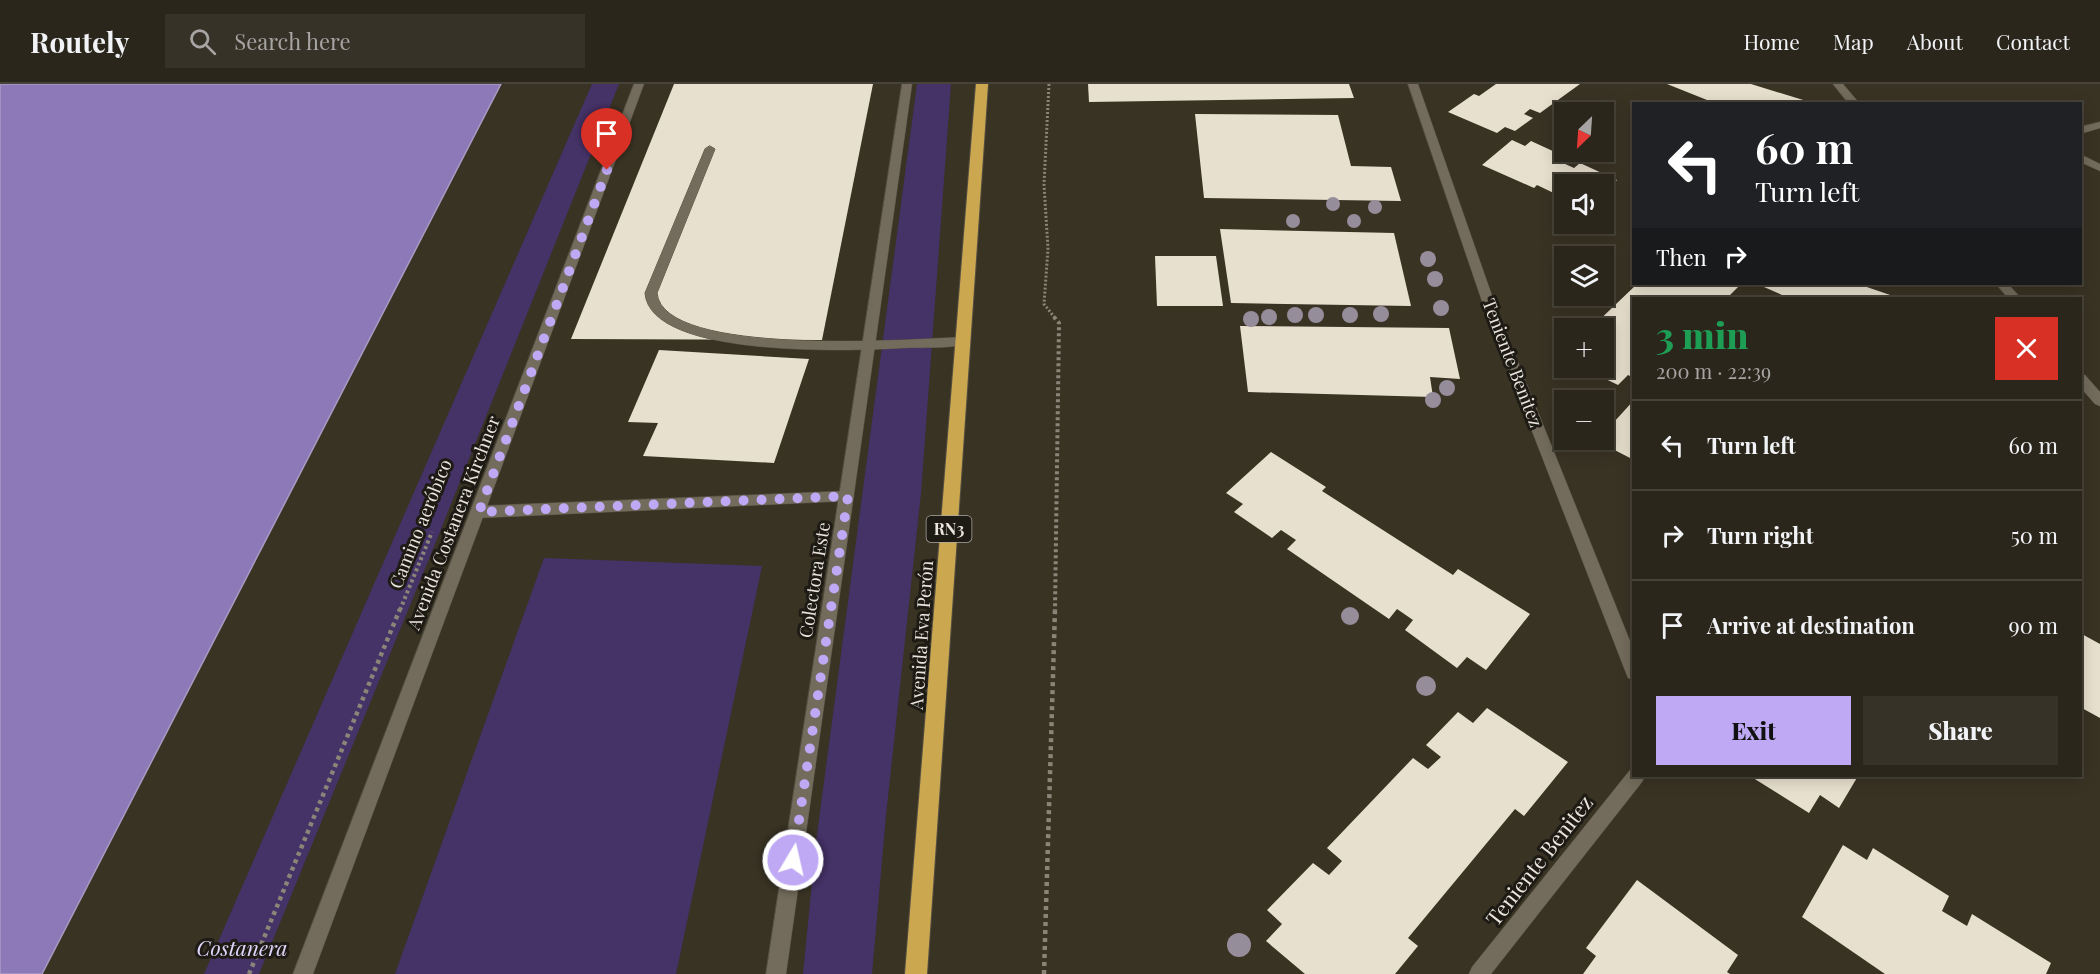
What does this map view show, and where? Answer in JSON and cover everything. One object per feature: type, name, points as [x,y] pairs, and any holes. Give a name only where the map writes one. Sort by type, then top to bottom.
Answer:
[{"type":"highway","name":"Avenida Eva Perón","points":[[916,974],[982,84]]},
{"type":"street","name":"Avenida Costanera Kirchner","points":[[303,974],[639,84]]},
{"type":"street","name":"Colectora Este","points":[[776,974],[907,84]]},
{"type":"street","name":"Teniente Benitez","points":[[1413,84],[1491,310],[1632,668]]},
{"type":"street","points":[[1838,84],[1853,102]]},
{"type":"street","points":[[2082,130],[2100,125]]},
{"type":"street","points":[[710,149],[651,292],[653,306],[683,327],[720,336],[782,345],[869,346],[963,341]]},
{"type":"street","points":[[2082,158],[2100,168]]},
{"type":"street","points":[[2003,285],[2013,297]]},
{"type":"street","points":[[2082,380],[2100,401]]},
{"type":"street","points":[[479,512],[848,496]]},
{"type":"street","name":"Teniente Benitez","points":[[1479,974],[1634,777]]},
{"type":"path","points":[[1044,974],[1055,632],[1059,323],[1044,304],[1048,249],[1044,184],[1049,84]]},
{"type":"path","name":"Camino aeróbico","points":[[249,974],[435,526]]},
{"type":"green space","name":"Costanera","points":[[592,84],[619,84],[431,554],[259,974],[204,974]]},
{"type":"green space","points":[[917,84],[951,84],[921,493],[886,815],[872,974],[803,974],[816,842]]},
{"type":"green space","points":[[544,558],[762,566],[676,974],[395,974]]},
{"type":"shaded area","points":[[0,84],[501,84],[42,974],[0,974]]},
{"type":"building","points":[[674,84],[873,84],[822,340],[571,339]]},
{"type":"building","points":[[1088,84],[1349,84],[1354,98],[1089,102]]},
{"type":"building","points":[[1496,84],[1580,84],[1540,113],[1530,109],[1524,114],[1533,118],[1515,131],[1505,127],[1497,133],[1448,112],[1474,94],[1479,96]]},
{"type":"building","points":[[1667,84],[1751,84],[1810,102],[1712,102]]},
{"type":"building","points":[[1195,114],[1338,115],[1351,166],[1391,167],[1401,201],[1204,198]]},
{"type":"building","points":[[1512,140],[1525,146],[1531,141],[1554,152],[1554,162],[1564,162],[1574,168],[1580,163],[1604,174],[1554,174],[1554,193],[1537,185],[1534,188],[1482,165]]},
{"type":"building","points":[[1220,229],[1394,233],[1411,306],[1231,303]]},
{"type":"building","points":[[1155,256],[1216,256],[1223,306],[1157,306]]},
{"type":"building","points":[[1636,285],[1740,285],[1728,297],[1710,295],[1708,297],[1632,297],[1632,377],[1628,375],[1618,385],[1604,378],[1614,378],[1614,318],[1601,318]]},
{"type":"building","points":[[1765,285],[1861,285],[1896,297],[1787,297],[1764,287]]},
{"type":"building","points":[[1240,326],[1449,328],[1460,379],[1430,377],[1433,397],[1248,392]]},
{"type":"building","points":[[659,350],[809,359],[774,463],[643,456],[658,423],[628,422]]},
{"type":"building","points":[[1632,402],[1632,459],[1614,450],[1614,422]]},
{"type":"building","points":[[1271,452],[1326,487],[1322,491],[1453,575],[1458,569],[1530,614],[1486,670],[1467,657],[1457,668],[1405,630],[1413,620],[1397,609],[1389,619],[1287,549],[1296,540],[1281,530],[1272,538],[1234,512],[1243,504],[1226,493]]},
{"type":"building","points":[[2082,634],[2100,644],[2100,718],[2082,708]]},
{"type":"building","points":[[1487,708],[1568,762],[1524,816],[1515,809],[1408,938],[1418,946],[1395,974],[1305,974],[1266,941],[1282,924],[1267,910],[1313,863],[1329,875],[1342,861],[1327,848],[1413,758],[1428,769],[1441,757],[1426,745],[1458,712],[1473,723]]},
{"type":"building","points":[[1752,777],[1857,777],[1839,808],[1820,795],[1809,813]]},
{"type":"building","points":[[1843,845],[1867,860],[1873,848],[1949,896],[1942,911],[1967,926],[1972,914],[2051,963],[2046,974],[1885,974],[1802,917]]},
{"type":"building","points":[[1637,880],[1738,955],[1727,972],[1730,974],[1583,974],[1596,956],[1586,948]]},
{"type":"route","points":[[607,170],[479,512],[848,496],[793,860]]}]
